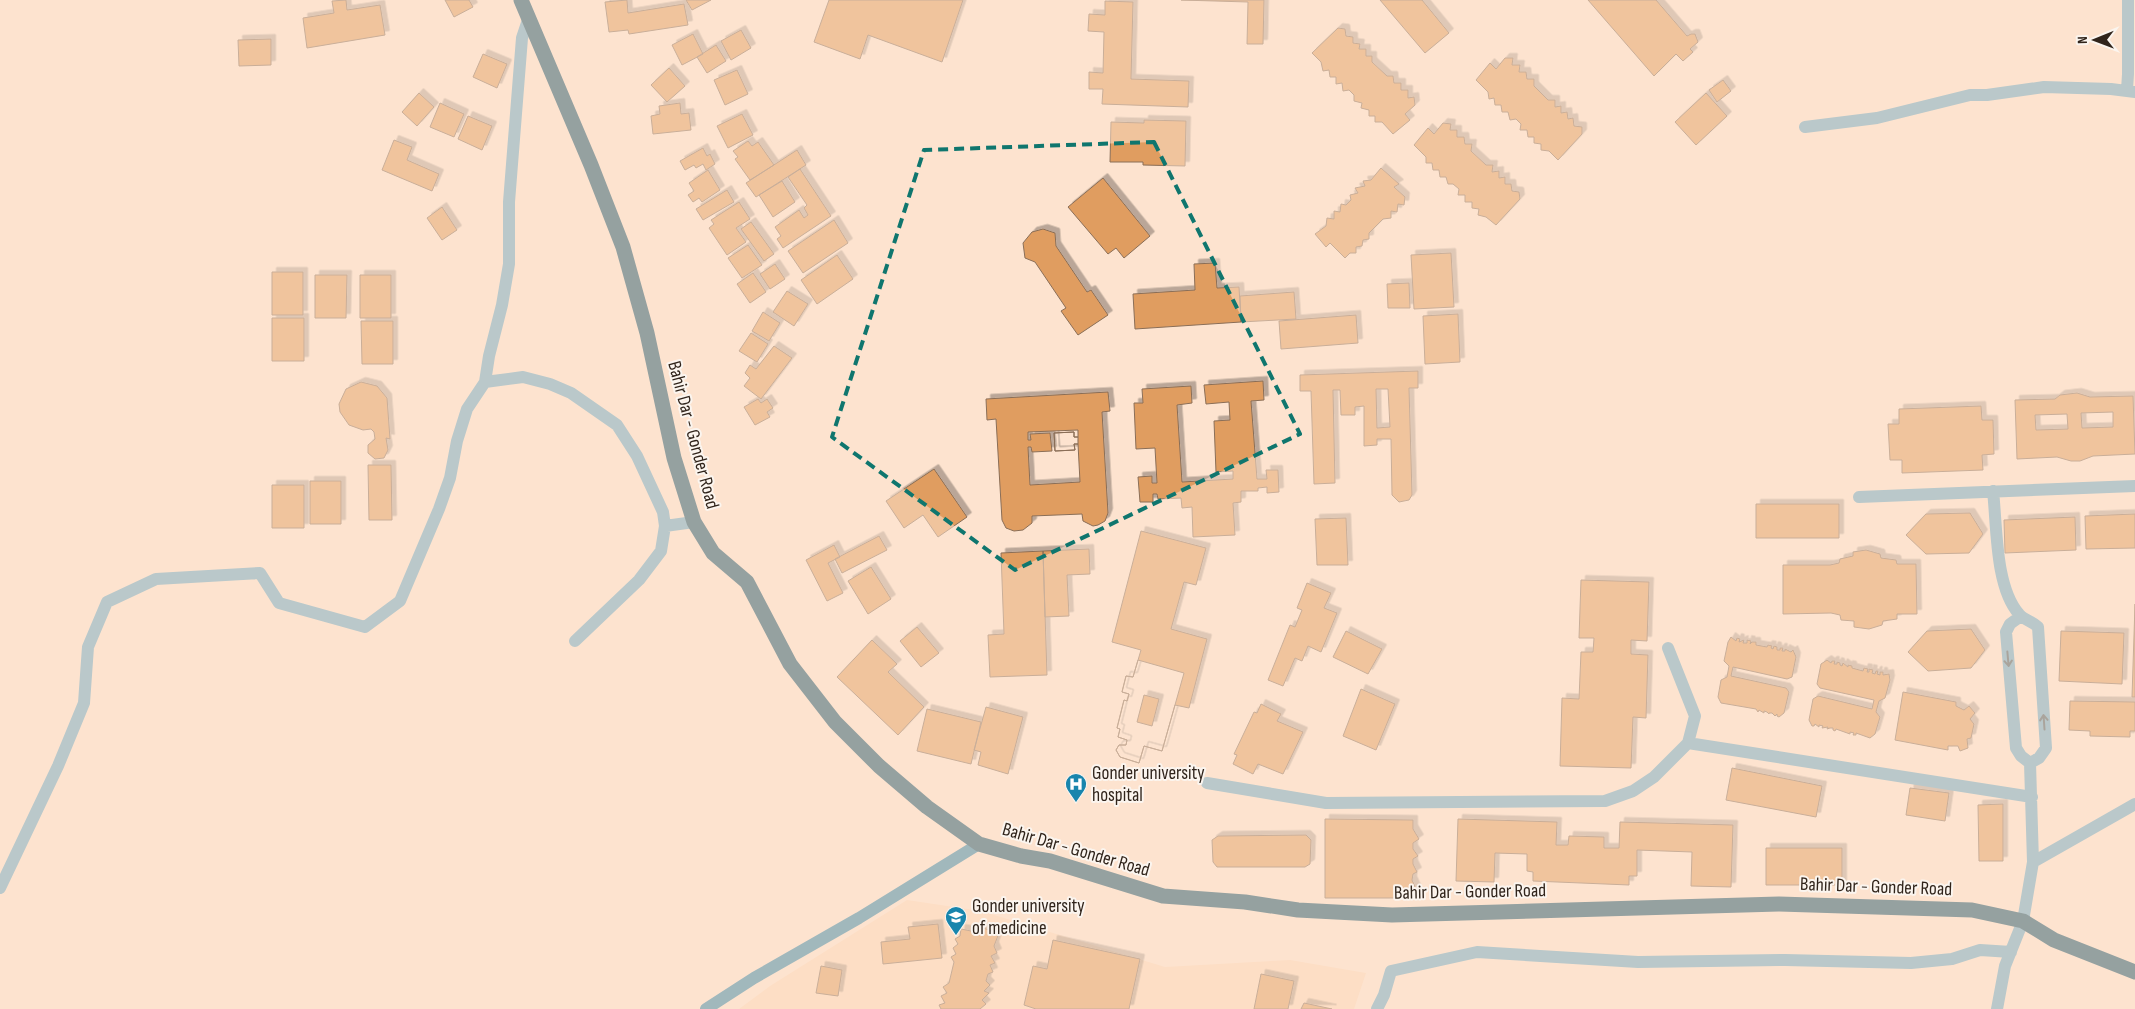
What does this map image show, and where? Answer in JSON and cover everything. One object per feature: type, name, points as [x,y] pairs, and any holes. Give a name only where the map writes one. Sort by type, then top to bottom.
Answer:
[{"type":"highway","name":"Bahir Dar - Gonder Road","points":[[521,0],[624,246],[647,333],[674,458],[694,522],[713,553],[747,582],[790,664],[835,722],[879,766],[927,807],[980,844],[1021,856],[1050,861],[1163,896],[1245,902],[1298,910],[1392,915],[1779,904],[1972,910],[2023,921],[2054,940],[2135,972]]},
{"type":"street","points":[[1805,127],[1877,118],[1970,95],[1987,95],[2044,87],[2131,91],[2128,74],[2128,0]]},
{"type":"street","points":[[0,888],[58,766],[84,703],[88,646],[106,602],[156,579],[260,573],[279,603],[365,626],[400,602],[450,478],[457,441],[467,409],[485,382],[489,356],[502,305],[509,264],[509,202],[516,102],[522,38],[528,20]]},
{"type":"street","points":[[485,382],[523,377],[550,384],[571,394],[617,424],[637,456],[663,512],[665,526],[661,551],[639,580],[575,641]]},
{"type":"street","points":[[1859,497],[2135,486]]},
{"type":"street","points":[[1993,491],[2004,584],[2010,600],[2020,616],[2032,620],[2038,627],[2046,748],[2039,758],[2030,763]]},
{"type":"street","points":[[665,526],[694,522]]},
{"type":"street","points":[[1997,1009],[2005,966],[2023,921],[2033,862],[2030,763],[2021,756],[2016,748],[2006,632],[2010,624],[2020,616]]},
{"type":"street","points":[[1207,783],[1326,803],[1605,801],[1633,791],[1654,777],[1688,743],[1694,716],[1668,648]]},
{"type":"street","points":[[1688,743],[2032,797]]},
{"type":"street","points":[[2033,862],[2135,804]]},
{"type":"street","points":[[706,1009],[754,978],[859,918],[980,844]]},
{"type":"street","points":[[1377,1009],[1384,995],[1391,971],[1478,952],[1638,962],[1785,960],[1911,963],[1952,959],[1980,950],[2011,952]]},
{"type":"highlighted area","points":[[1154,142],[1300,434],[1015,570],[832,437],[924,150]]},
{"type":"shaded area","name":"Gonder university of medicine","points":[[907,900],[981,911],[1165,967],[1290,960],[1366,973],[1354,1009],[739,1009],[770,986]]},
{"type":"building","points":[[346,0],[347,10],[380,5],[385,35],[307,48],[303,18],[334,13],[332,1]]},
{"type":"building","points":[[445,0],[469,0],[473,7],[454,17]]},
{"type":"building","points":[[627,0],[628,13],[684,4],[688,25],[629,34],[628,30],[609,32],[605,2]]},
{"type":"building","points":[[686,0],[711,0],[692,10]]},
{"type":"building","points":[[829,0],[963,0],[942,62],[868,35],[860,59],[814,42]]},
{"type":"building","points":[[1181,0],[1264,0],[1263,44],[1247,44],[1248,2]]},
{"type":"building","points":[[1380,0],[1422,0],[1449,33],[1425,53]]},
{"type":"building","points":[[1588,0],[1656,0],[1687,36],[1695,34],[1698,42],[1690,49],[1693,52],[1683,61],[1676,54],[1654,76]]},
{"type":"building","points":[[1105,1],[1133,2],[1131,79],[1189,81],[1188,107],[1102,104],[1103,89],[1089,89],[1089,72],[1103,73],[1104,32],[1088,31],[1089,14],[1105,15]]},
{"type":"building","points":[[1338,28],[1345,29],[1346,36],[1353,37],[1353,43],[1360,44],[1359,49],[1366,49],[1366,56],[1372,56],[1372,62],[1387,76],[1393,76],[1394,83],[1401,83],[1401,90],[1408,90],[1408,98],[1414,97],[1415,105],[1405,114],[1410,120],[1393,134],[1382,122],[1375,122],[1375,116],[1369,116],[1369,110],[1361,108],[1362,103],[1354,101],[1354,95],[1349,90],[1343,91],[1342,83],[1336,84],[1336,77],[1330,77],[1329,70],[1323,71],[1321,62],[1312,53]]},
{"type":"building","points":[[741,30],[751,48],[731,60],[721,41]]},
{"type":"building","points":[[693,34],[703,54],[682,65],[672,45]]},
{"type":"building","points":[[271,39],[271,65],[239,66],[238,40]]},
{"type":"building","points":[[716,45],[726,61],[707,73],[697,57]]},
{"type":"building","points":[[483,54],[507,64],[497,88],[473,77]]},
{"type":"building","points":[[1505,58],[1513,58],[1512,65],[1520,65],[1519,72],[1526,72],[1527,79],[1534,79],[1534,86],[1548,100],[1555,100],[1555,107],[1561,106],[1561,113],[1567,112],[1568,119],[1573,118],[1574,126],[1582,127],[1582,134],[1558,160],[1549,151],[1541,150],[1541,144],[1534,143],[1534,137],[1528,137],[1527,130],[1520,130],[1521,124],[1516,119],[1510,120],[1508,112],[1502,112],[1501,105],[1495,105],[1494,98],[1489,99],[1488,92],[1476,80],[1490,63],[1496,69]]},
{"type":"building","points":[[669,68],[685,86],[667,102],[651,85]]},
{"type":"building","points":[[737,70],[748,94],[725,105],[714,80]]},
{"type":"building","points":[[1723,80],[1731,91],[1717,102],[1709,90]]},
{"type":"building","points":[[419,93],[434,107],[417,126],[402,112]]},
{"type":"building","points":[[1706,93],[1727,116],[1696,145],[1675,122]]},
{"type":"building","points":[[440,103],[464,114],[454,137],[430,127]]},
{"type":"building","points":[[680,103],[681,114],[689,113],[691,130],[653,134],[651,116],[660,114],[659,106]]},
{"type":"building","points":[[742,114],[753,135],[728,148],[717,126]]},
{"type":"building","points":[[468,116],[492,126],[482,150],[458,139]]},
{"type":"building","points":[[1144,120],[1186,121],[1185,166],[1143,165],[1143,162],[1110,162],[1111,122],[1144,123]]},
{"type":"building","points":[[1443,123],[1451,124],[1450,130],[1457,130],[1457,137],[1464,137],[1465,144],[1472,144],[1471,151],[1486,165],[1493,165],[1492,172],[1499,171],[1499,178],[1505,177],[1505,184],[1511,184],[1512,191],[1519,192],[1520,199],[1496,225],[1486,217],[1478,215],[1479,209],[1472,208],[1472,202],[1465,202],[1465,195],[1458,195],[1459,189],[1453,184],[1448,184],[1446,177],[1440,177],[1439,170],[1433,170],[1432,163],[1426,163],[1426,157],[1414,145],[1428,128],[1434,134]]},
{"type":"building","points":[[394,140],[412,147],[407,160],[439,174],[432,191],[382,170]]},
{"type":"building","points":[[748,141],[752,146],[758,142],[774,165],[750,180],[735,159],[738,157],[733,151]]},
{"type":"building","points":[[703,148],[707,156],[710,154],[715,164],[706,170],[703,164],[696,168],[694,165],[685,170],[680,161]]},
{"type":"building","points":[[797,150],[806,165],[756,197],[746,183]]},
{"type":"building","points":[[1381,168],[1399,184],[1394,187],[1405,197],[1404,205],[1398,204],[1397,212],[1391,211],[1391,218],[1383,219],[1369,233],[1369,239],[1363,240],[1362,246],[1356,247],[1356,253],[1350,253],[1345,258],[1330,243],[1326,247],[1315,234],[1326,226],[1327,218],[1334,219],[1334,211],[1340,212],[1341,204],[1346,205],[1351,200],[1350,195],[1358,193],[1355,188],[1365,186],[1363,181],[1371,180]]},
{"type":"building","points":[[800,169],[831,216],[783,248],[777,239],[781,236],[775,227],[799,210],[804,218],[808,215],[804,208],[807,205],[788,177]]},
{"type":"building","points":[[708,170],[720,190],[702,202],[699,198],[693,202],[688,195],[694,191],[689,183]]},
{"type":"building","points":[[1103,178],[1150,236],[1124,258],[1116,248],[1108,254],[1068,207]]},
{"type":"building","points":[[782,181],[795,202],[773,217],[759,195]]},
{"type":"building","points":[[727,190],[734,202],[703,220],[696,209]]},
{"type":"building","points":[[739,202],[750,219],[736,228],[746,242],[727,255],[709,228],[714,224],[711,220]]},
{"type":"building","points":[[442,207],[457,230],[442,240],[427,218]]},
{"type":"building","points":[[834,220],[848,243],[803,273],[788,251]]},
{"type":"building","points":[[751,222],[774,254],[764,261],[741,229]]},
{"type":"building","points":[[1043,229],[1055,233],[1056,246],[1087,292],[1091,290],[1108,315],[1078,335],[1061,311],[1066,308],[1035,262],[1025,258],[1023,243],[1032,232]]},
{"type":"building","points":[[748,245],[762,265],[742,278],[728,258]]},
{"type":"building","points":[[1451,253],[1454,307],[1414,309],[1411,255]]},
{"type":"building","points":[[837,255],[853,279],[817,304],[801,280]]},
{"type":"building","points":[[1215,263],[1217,288],[1239,287],[1241,322],[1135,329],[1133,294],[1195,290],[1194,264]]},
{"type":"building","points":[[775,264],[785,279],[770,289],[760,274]]},
{"type":"building","points":[[272,272],[303,272],[303,315],[272,315]]},
{"type":"building","points":[[753,273],[766,292],[750,303],[737,284]]},
{"type":"building","points":[[315,275],[347,275],[346,318],[315,318]]},
{"type":"building","points":[[360,275],[391,275],[391,318],[360,318]]},
{"type":"building","points":[[1409,283],[1410,308],[1388,308],[1387,284]]},
{"type":"building","points":[[787,291],[808,304],[794,326],[773,312]]},
{"type":"building","points":[[1294,292],[1296,319],[1241,322],[1240,296]]},
{"type":"building","points":[[763,312],[780,323],[769,341],[752,331]]},
{"type":"building","points":[[1458,314],[1460,362],[1425,364],[1423,316]]},
{"type":"building","points":[[1356,315],[1358,343],[1281,349],[1279,321]]},
{"type":"building","points":[[272,318],[304,318],[304,361],[272,361]]},
{"type":"building","points":[[361,321],[393,321],[393,364],[362,364]]},
{"type":"building","points":[[751,333],[768,344],[757,362],[739,351]]},
{"type":"building","points":[[774,346],[792,358],[761,399],[744,386],[750,378],[745,373],[750,365],[756,369]]},
{"type":"building","points":[[1418,371],[1418,388],[1409,388],[1412,495],[1409,500],[1399,502],[1392,495],[1391,439],[1377,439],[1377,445],[1364,446],[1364,406],[1355,407],[1355,415],[1341,415],[1340,390],[1333,390],[1335,483],[1314,484],[1311,391],[1300,391],[1300,375]],"holes":[[[1376,389],[1388,389],[1390,427],[1377,428]]]},
{"type":"building","points":[[1263,381],[1264,400],[1251,401],[1257,479],[1267,479],[1266,470],[1278,470],[1279,492],[1267,493],[1267,487],[1258,488],[1258,491],[1241,491],[1241,502],[1233,503],[1235,535],[1193,537],[1192,507],[1182,508],[1181,498],[1158,499],[1157,494],[1153,494],[1153,502],[1140,502],[1138,477],[1152,476],[1152,483],[1157,483],[1155,448],[1136,449],[1134,403],[1143,403],[1142,389],[1191,386],[1192,403],[1177,405],[1182,482],[1233,479],[1233,471],[1216,472],[1214,421],[1230,420],[1229,402],[1206,404],[1204,385]]},
{"type":"building","points":[[361,382],[377,386],[387,398],[390,439],[386,438],[388,450],[384,458],[375,459],[368,453],[368,445],[375,439],[374,432],[371,429],[363,430],[349,425],[340,412],[339,404],[346,389]]},
{"type":"building","points":[[1108,392],[1110,411],[1102,412],[1108,513],[1105,521],[1093,526],[1083,521],[1082,514],[1032,516],[1032,523],[1023,530],[1014,531],[1006,528],[1002,520],[996,419],[987,420],[986,399]],"holes":[[[1078,430],[1078,437],[1074,437],[1074,432],[1054,433],[1055,451],[1075,450],[1074,444],[1078,444],[1080,482],[1030,485],[1028,447],[1031,447],[1032,452],[1052,451],[1050,433],[1030,434],[1031,440],[1028,440],[1028,432]]]},
{"type":"building","points":[[2077,393],[2090,397],[2133,396],[2135,454],[2093,456],[2080,461],[2071,461],[2057,457],[2017,459],[2015,400],[2055,399],[2060,395]],"holes":[[[2113,412],[2113,427],[2082,428],[2081,413]],[[2067,414],[2068,429],[2036,430],[2035,415]]]},
{"type":"building","points":[[758,399],[761,403],[767,399],[773,408],[767,412],[770,417],[755,425],[744,407]]},
{"type":"building","points":[[1981,406],[1982,420],[1993,420],[1994,454],[1982,455],[1983,470],[1902,473],[1902,460],[1890,460],[1888,424],[1899,424],[1899,409]]},
{"type":"building","points":[[1074,432],[1074,437],[1078,437],[1078,444],[1074,444],[1075,450],[1055,451],[1054,433]]},
{"type":"building","points":[[368,465],[391,465],[392,520],[369,520]]},
{"type":"building","points":[[934,469],[967,517],[938,537],[923,515],[904,528],[886,501]]},
{"type":"building","points":[[310,481],[341,481],[341,524],[310,524]]},
{"type":"building","points":[[272,485],[304,485],[304,528],[272,528]]},
{"type":"building","points":[[1756,504],[1839,504],[1839,538],[1756,538]]},
{"type":"building","points":[[1970,513],[1983,534],[1969,553],[1926,554],[1906,535],[1926,514]]},
{"type":"building","points":[[2135,514],[2135,548],[2086,549],[2085,516]]},
{"type":"building","points":[[2075,517],[2076,550],[2005,553],[2004,520]]},
{"type":"building","points":[[1346,518],[1348,565],[1317,565],[1315,519]]},
{"type":"building","points":[[1141,531],[1206,548],[1196,585],[1184,582],[1171,629],[1207,639],[1189,708],[1175,705],[1162,751],[1144,746],[1139,763],[1120,757],[1116,750],[1119,745],[1126,745],[1127,740],[1118,737],[1120,729],[1117,728],[1124,700],[1127,701],[1129,694],[1122,692],[1126,676],[1133,677],[1141,650],[1112,642]]},
{"type":"building","points":[[879,536],[887,550],[842,573],[835,559]]},
{"type":"building","points":[[834,545],[840,557],[828,563],[843,593],[827,601],[806,560]]},
{"type":"building","points":[[1089,549],[1090,574],[1067,575],[1069,616],[1045,617],[1043,551]]},
{"type":"building","points":[[1866,550],[1880,554],[1881,558],[1896,560],[1897,564],[1916,564],[1917,614],[1897,614],[1897,619],[1883,621],[1882,625],[1869,629],[1854,627],[1854,621],[1841,620],[1840,615],[1831,613],[1783,614],[1783,565],[1830,565],[1839,563],[1840,559],[1853,556],[1853,552]]},
{"type":"building","points":[[1043,551],[1047,675],[990,677],[988,635],[1004,634],[1001,553]]},
{"type":"building","points":[[871,567],[891,599],[868,614],[848,581]]},
{"type":"building","points":[[1581,580],[1649,582],[1647,641],[1631,640],[1631,654],[1648,655],[1646,718],[1633,717],[1631,768],[1560,766],[1562,698],[1579,699],[1581,652],[1593,652],[1594,638],[1579,638]]},
{"type":"building","points":[[1307,583],[1331,593],[1324,608],[1337,613],[1321,652],[1308,646],[1302,661],[1295,658],[1283,686],[1268,680],[1290,625],[1295,627],[1302,610],[1297,608]]},
{"type":"building","points":[[2135,604],[2135,697],[2132,697]]},
{"type":"building","points":[[917,627],[939,653],[921,667],[900,641]]},
{"type":"building","points":[[1971,629],[1985,650],[1971,668],[1928,671],[1908,652],[1927,631]]},
{"type":"building","points":[[1346,631],[1382,649],[1368,674],[1333,657]]},
{"type":"building","points":[[2061,631],[2124,633],[2122,684],[2059,681]]},
{"type":"building","points":[[1731,637],[1736,641],[1737,638],[1740,639],[1739,642],[1744,640],[1743,643],[1747,643],[1747,640],[1751,641],[1750,644],[1756,642],[1756,645],[1767,647],[1768,645],[1772,646],[1771,648],[1773,649],[1774,646],[1777,647],[1777,650],[1783,648],[1782,651],[1785,651],[1785,649],[1791,652],[1793,650],[1796,657],[1792,677],[1787,679],[1733,667],[1731,676],[1786,688],[1789,692],[1784,713],[1779,717],[1777,714],[1775,716],[1764,711],[1764,713],[1759,710],[1758,712],[1756,709],[1721,703],[1718,697],[1721,680],[1727,677],[1729,666],[1724,661]]},
{"type":"building","points":[[872,640],[897,664],[888,672],[924,707],[898,735],[837,677]]},
{"type":"building","points":[[1138,660],[1184,673],[1162,751],[1144,746],[1139,763],[1120,757],[1116,750],[1119,745],[1126,745],[1127,740],[1118,737],[1120,729],[1117,728],[1124,700],[1127,701],[1129,694],[1122,692],[1126,676],[1133,677]],"holes":[[[1144,695],[1159,699],[1152,726],[1137,722]]]},
{"type":"building","points":[[1827,660],[1831,663],[1835,661],[1834,664],[1840,663],[1842,666],[1843,663],[1848,667],[1848,665],[1863,671],[1864,668],[1868,669],[1867,672],[1869,672],[1869,669],[1873,670],[1872,673],[1875,674],[1878,671],[1877,674],[1880,675],[1880,672],[1883,672],[1883,675],[1889,674],[1890,680],[1885,698],[1879,701],[1876,712],[1880,717],[1875,734],[1870,738],[1836,729],[1835,731],[1833,728],[1822,728],[1823,726],[1819,725],[1819,727],[1815,724],[1812,726],[1809,720],[1813,699],[1818,696],[1872,709],[1874,700],[1820,688],[1817,684],[1821,664]]},
{"type":"building","points":[[1361,689],[1395,704],[1376,750],[1343,736]]},
{"type":"building","points":[[1903,692],[1956,702],[1956,706],[1964,710],[1969,706],[1975,713],[1970,719],[1974,724],[1971,738],[1967,739],[1968,748],[1960,751],[1958,746],[1948,746],[1948,750],[1895,740]]},
{"type":"building","points":[[2070,701],[2135,702],[2135,731],[2130,731],[2130,737],[2090,736],[2090,731],[2069,730]]},
{"type":"building","points":[[1261,704],[1281,714],[1277,721],[1303,732],[1283,774],[1258,764],[1253,774],[1233,764],[1237,755],[1234,754],[1254,712],[1257,713]]},
{"type":"building","points":[[986,707],[1023,717],[1008,774],[978,765],[981,752],[974,750]]},
{"type":"building","points":[[927,709],[981,722],[971,764],[917,751]]},
{"type":"building","points":[[1732,768],[1822,786],[1816,817],[1726,800]]},
{"type":"building","points":[[1910,788],[1949,793],[1945,821],[1906,815]]},
{"type":"building","points":[[2003,804],[2003,861],[1979,861],[1978,805]]},
{"type":"building","points":[[1325,819],[1413,820],[1413,829],[1419,839],[1413,843],[1413,849],[1418,856],[1413,859],[1417,872],[1413,874],[1412,880],[1416,889],[1412,891],[1413,898],[1325,898]]},
{"type":"building","points":[[1458,819],[1557,822],[1556,845],[1568,845],[1569,836],[1604,837],[1604,848],[1619,848],[1620,822],[1733,825],[1731,887],[1691,886],[1692,852],[1637,850],[1637,876],[1629,876],[1629,885],[1533,881],[1533,872],[1527,871],[1527,854],[1495,853],[1494,882],[1456,881]]},
{"type":"building","points":[[1306,835],[1311,840],[1310,864],[1305,867],[1217,867],[1213,862],[1212,840],[1218,836]]},
{"type":"building","points":[[1766,848],[1842,848],[1842,885],[1766,885]]},
{"type":"building","points":[[938,924],[942,958],[883,964],[881,942],[910,939],[908,927]]},
{"type":"building","points":[[983,928],[999,933],[994,946],[997,953],[991,956],[995,963],[990,965],[993,972],[988,974],[986,981],[990,985],[984,991],[989,993],[982,1000],[986,1004],[980,1009],[941,1009],[939,1005],[945,1003],[941,996],[947,993],[943,987],[949,983],[954,962],[951,957],[956,954],[953,948],[958,944],[955,939],[960,936],[961,929],[981,933]]},
{"type":"building","points":[[1053,940],[1140,959],[1129,1009],[1036,1009],[1024,1005],[1033,966],[1047,969]]},
{"type":"building","points":[[821,966],[842,970],[838,996],[816,993]]},
{"type":"building","points":[[1261,974],[1294,981],[1288,1009],[1254,1009]]},
{"type":"building","points":[[1304,1003],[1332,1009],[1301,1009]]},
{"type":"place","name":"Gonder university hospital","points":[[1076,803]]},
{"type":"place","name":"Gonder university of medicine","points":[[956,936]]}]
